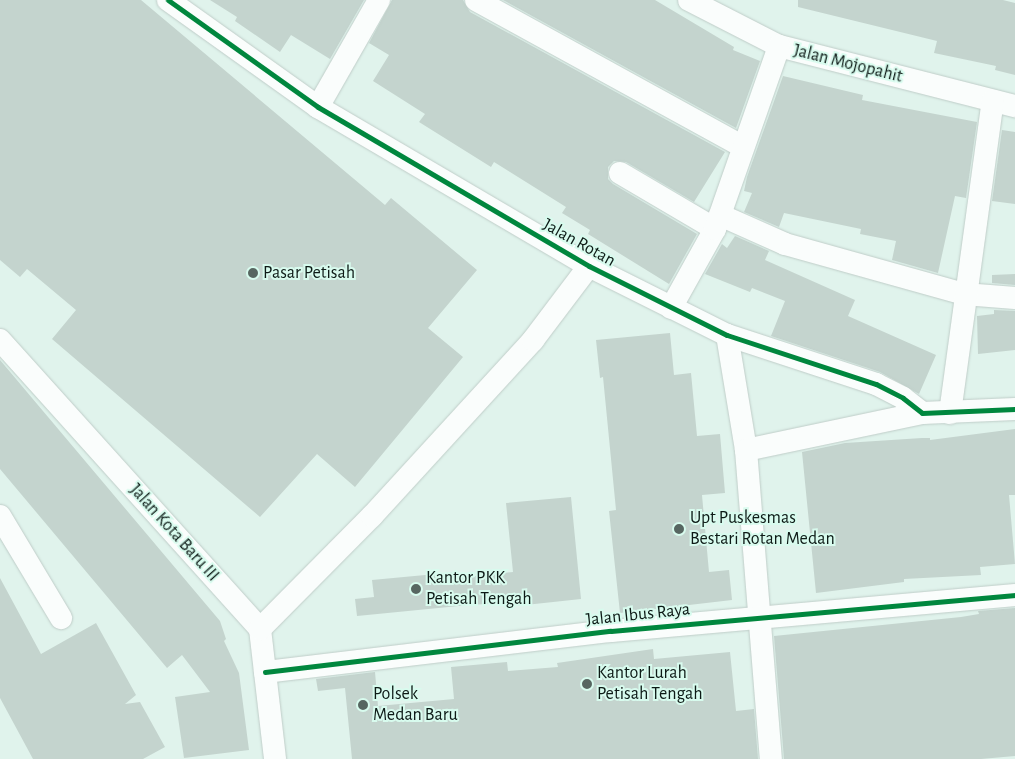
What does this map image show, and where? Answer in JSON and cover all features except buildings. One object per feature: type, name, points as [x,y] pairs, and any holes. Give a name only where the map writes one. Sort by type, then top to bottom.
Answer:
[{"type":"street","name":"Jalan Rotan","points":[[168,0],[318,107],[589,266],[727,336],[876,384],[904,398],[922,413]]},
{"type":"street","points":[[318,107],[379,0]]},
{"type":"street","points":[[476,0],[742,146]]},
{"type":"street","name":"Jalan Mojopahit","points":[[689,0],[779,46],[1015,106]]},
{"type":"street","points":[[671,308],[717,222],[742,146],[779,46]]},
{"type":"street","points":[[950,413],[964,294],[993,101]]},
{"type":"street","points":[[620,173],[717,222],[785,244],[964,294],[1015,298]]},
{"type":"street","points":[[275,759],[260,629],[372,516],[534,340],[589,266]]},
{"type":"street","points":[[727,336],[746,450],[771,759]]},
{"type":"street","name":"Jalan Kota Baru III","points":[[0,340],[260,629]]},
{"type":"street","points":[[746,450],[922,413],[1015,409]]},
{"type":"street","points":[[0,516],[61,618]]},
{"type":"street","name":"Jalan Ibus Raya","points":[[265,672],[760,616],[1015,595]]},
{"type":"cycle path","points":[[168,0],[318,107],[589,266],[727,335],[876,384],[903,398],[922,413],[1015,409]]},
{"type":"cycle path","points":[[265,672],[611,631],[1015,595]]},
{"type":"place","name":"Pasar Petisah","points":[[253,273]]},
{"type":"place","name":"Upt Puskesmas Bestari Rotan Medan","points":[[679,529]]},
{"type":"place","name":"Kantor PKK Petisah Tengah","points":[[416,589]]},
{"type":"place","name":"Kantor Lurah Petisah Tengah","points":[[587,684]]},
{"type":"place","name":"Polsek Medan Baru","points":[[363,705]]}]
